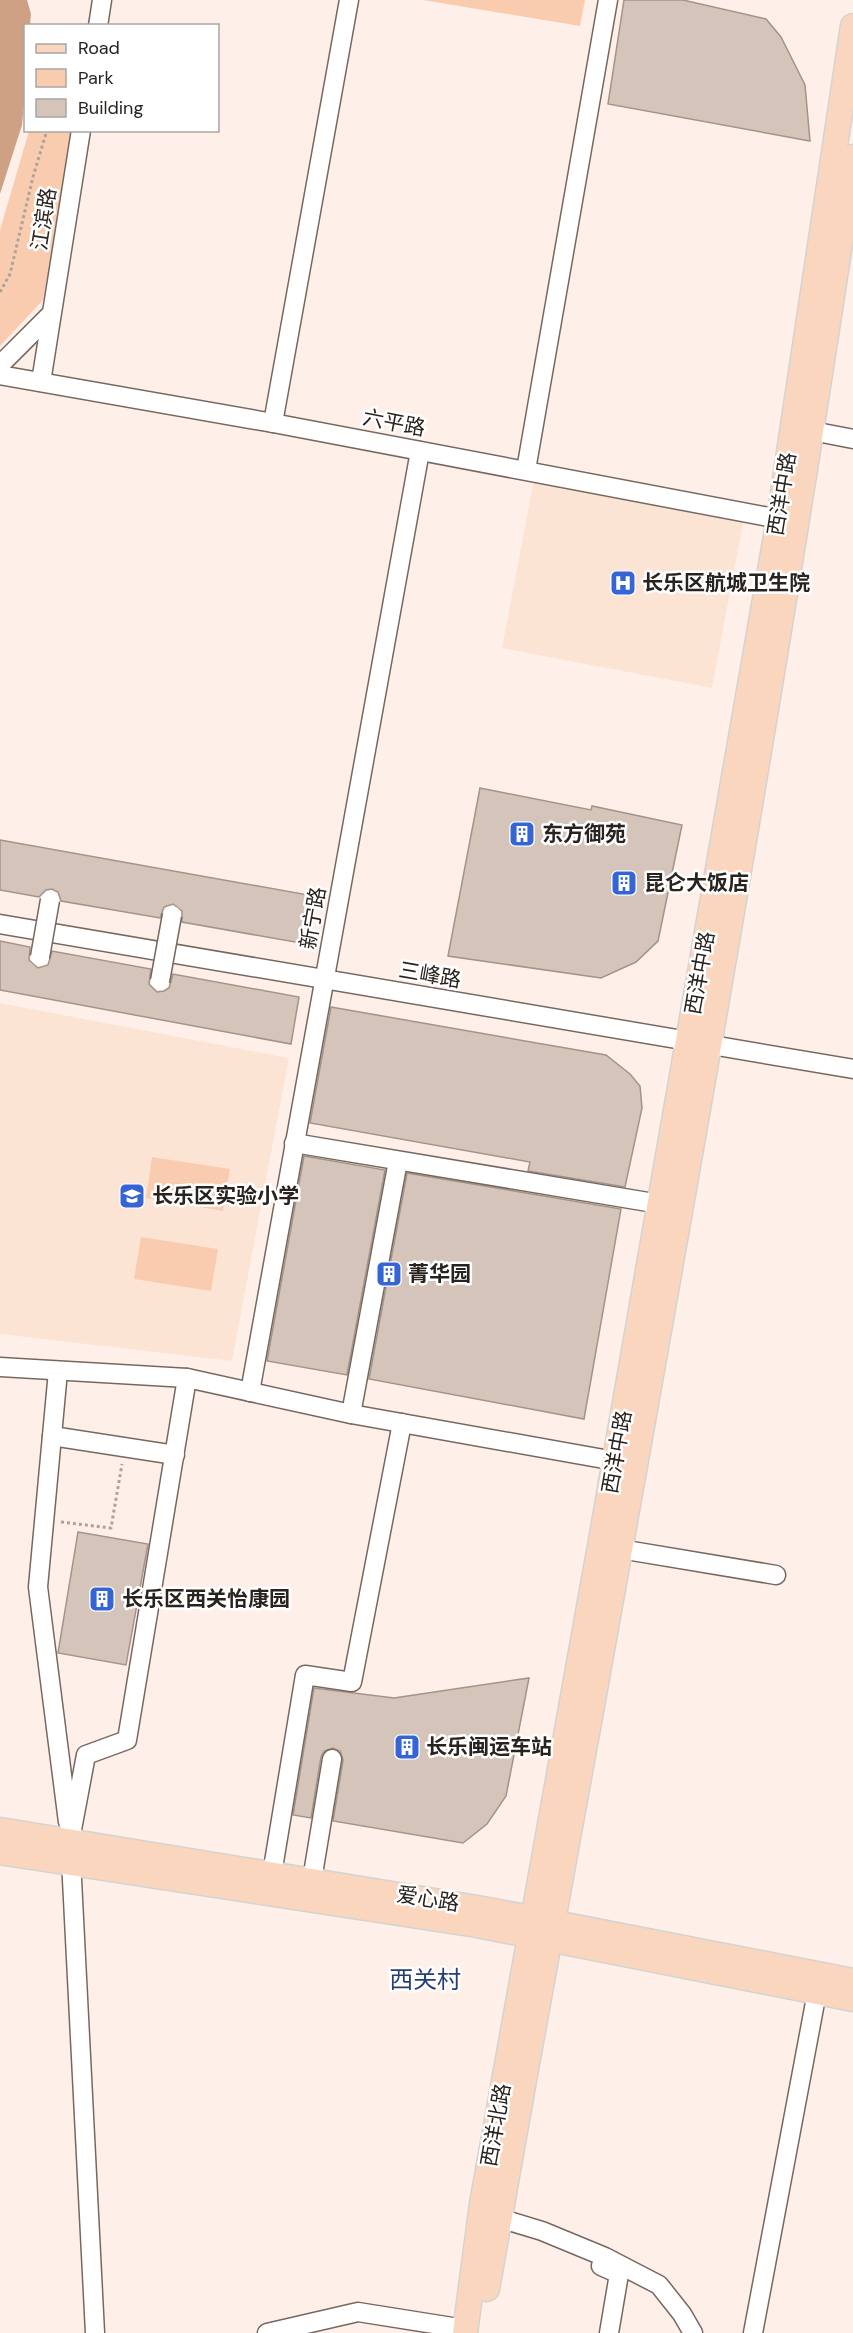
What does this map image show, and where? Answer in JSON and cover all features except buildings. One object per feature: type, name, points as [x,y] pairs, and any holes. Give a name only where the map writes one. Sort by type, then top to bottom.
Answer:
[{"type":"main road","name":"西洋中路","points":[[610,1548],[615,1461],[660,1204],[698,1043],[779,519],[802,430],[853,26]]},
{"type":"main road","name":"西洋中路","points":[[541,1929],[698,1043],[802,430],[853,157]]},
{"type":"main road","name":"爱心路","points":[[0,1830],[70,1851],[477,1925],[541,1929],[853,1981]]},
{"type":"main road","name":"爱心路","points":[[0,1852],[70,1851],[312,1880],[853,1999]]},
{"type":"main road","name":"西洋北路","points":[[470,2332],[499,2218],[541,1929]]},
{"type":"main road","name":"西洋北路","points":[[470,2332],[482,2204],[541,1929]]},
{"type":"street","points":[[98,24],[102,0]]},
{"type":"street","points":[[273,423],[349,0]]},
{"type":"street","points":[[526,470],[608,0]]},
{"type":"street","name":"江滨路","points":[[41,382],[81,132]]},
{"type":"street","points":[[0,366],[51,314]]},
{"type":"street","name":"六平路","points":[[0,375],[273,423],[779,519]]},
{"type":"street","points":[[802,430],[853,439]]},
{"type":"street","name":"新宁路","points":[[250,1392],[420,451]]},
{"type":"street","points":[[40,957],[50,900]]},
{"type":"street","points":[[160,981],[172,915]]},
{"type":"street","name":"三峰路","points":[[0,924],[853,1069]]},
{"type":"street","points":[[294,1143],[660,1204]]},
{"type":"street","points":[[351,1414],[398,1161]]},
{"type":"street","points":[[0,1367],[187,1378],[351,1414],[615,1461]]},
{"type":"street","points":[[58,1371],[38,1587],[70,1851],[95,2333]]},
{"type":"street","points":[[70,1851],[86,1755],[127,1740],[187,1378]]},
{"type":"street","points":[[272,1874],[305,1675],[352,1682],[402,1423]]},
{"type":"street","points":[[52,1436],[175,1455]]},
{"type":"street","points":[[610,1548],[776,1575]]},
{"type":"street","points":[[312,1880],[332,1759]]},
{"type":"street","points":[[753,2333],[817,1992]]},
{"type":"street","points":[[499,2218],[542,2231],[605,2257],[659,2284],[693,2333]]},
{"type":"street","points":[[542,2231],[543,2241],[619,2274],[609,2333]]},
{"type":"street","points":[[267,2333],[358,2312],[470,2332]]},
{"type":"path","points":[[0,292],[10,274],[33,177],[46,132]]},
{"type":"path","points":[[44,1519],[111,1528],[125,1447]]},
{"type":"shaded area","points":[[0,0],[27,0],[31,14],[30,24],[24,24],[22,125],[0,194]]},
{"type":"shaded area","name":"长乐区航城卫生院","points":[[534,479],[744,518],[712,688],[502,648]]},
{"type":"shaded area","name":"长乐区实验小学","points":[[0,1003],[289,1058],[232,1361],[0,1334]]},
{"type":"green space","points":[[423,0],[585,0],[580,26]]},
{"type":"green space","points":[[29,132],[75,132],[43,300],[0,346],[0,230]]},
{"type":"green space","points":[[152,1157],[230,1169],[223,1211],[146,1198]]},
{"type":"green space","points":[[141,1237],[218,1249],[211,1291],[134,1279]]},
{"type":"place","name":"长乐区航城卫生院","points":[[623,583]]},
{"type":"place","name":"东方御苑","points":[[522,834]]},
{"type":"place","name":"昆仑大饭店","points":[[624,883]]},
{"type":"place","name":"长乐区实验小学","points":[[132,1196]]},
{"type":"place","name":"菁华园","points":[[389,1274]]},
{"type":"place","name":"长乐区西关怡康园","points":[[102,1599]]},
{"type":"place","name":"长乐闽运车站","points":[[407,1747]]},
{"type":"district","name":"西关村","points":[[425,1980]]}]
